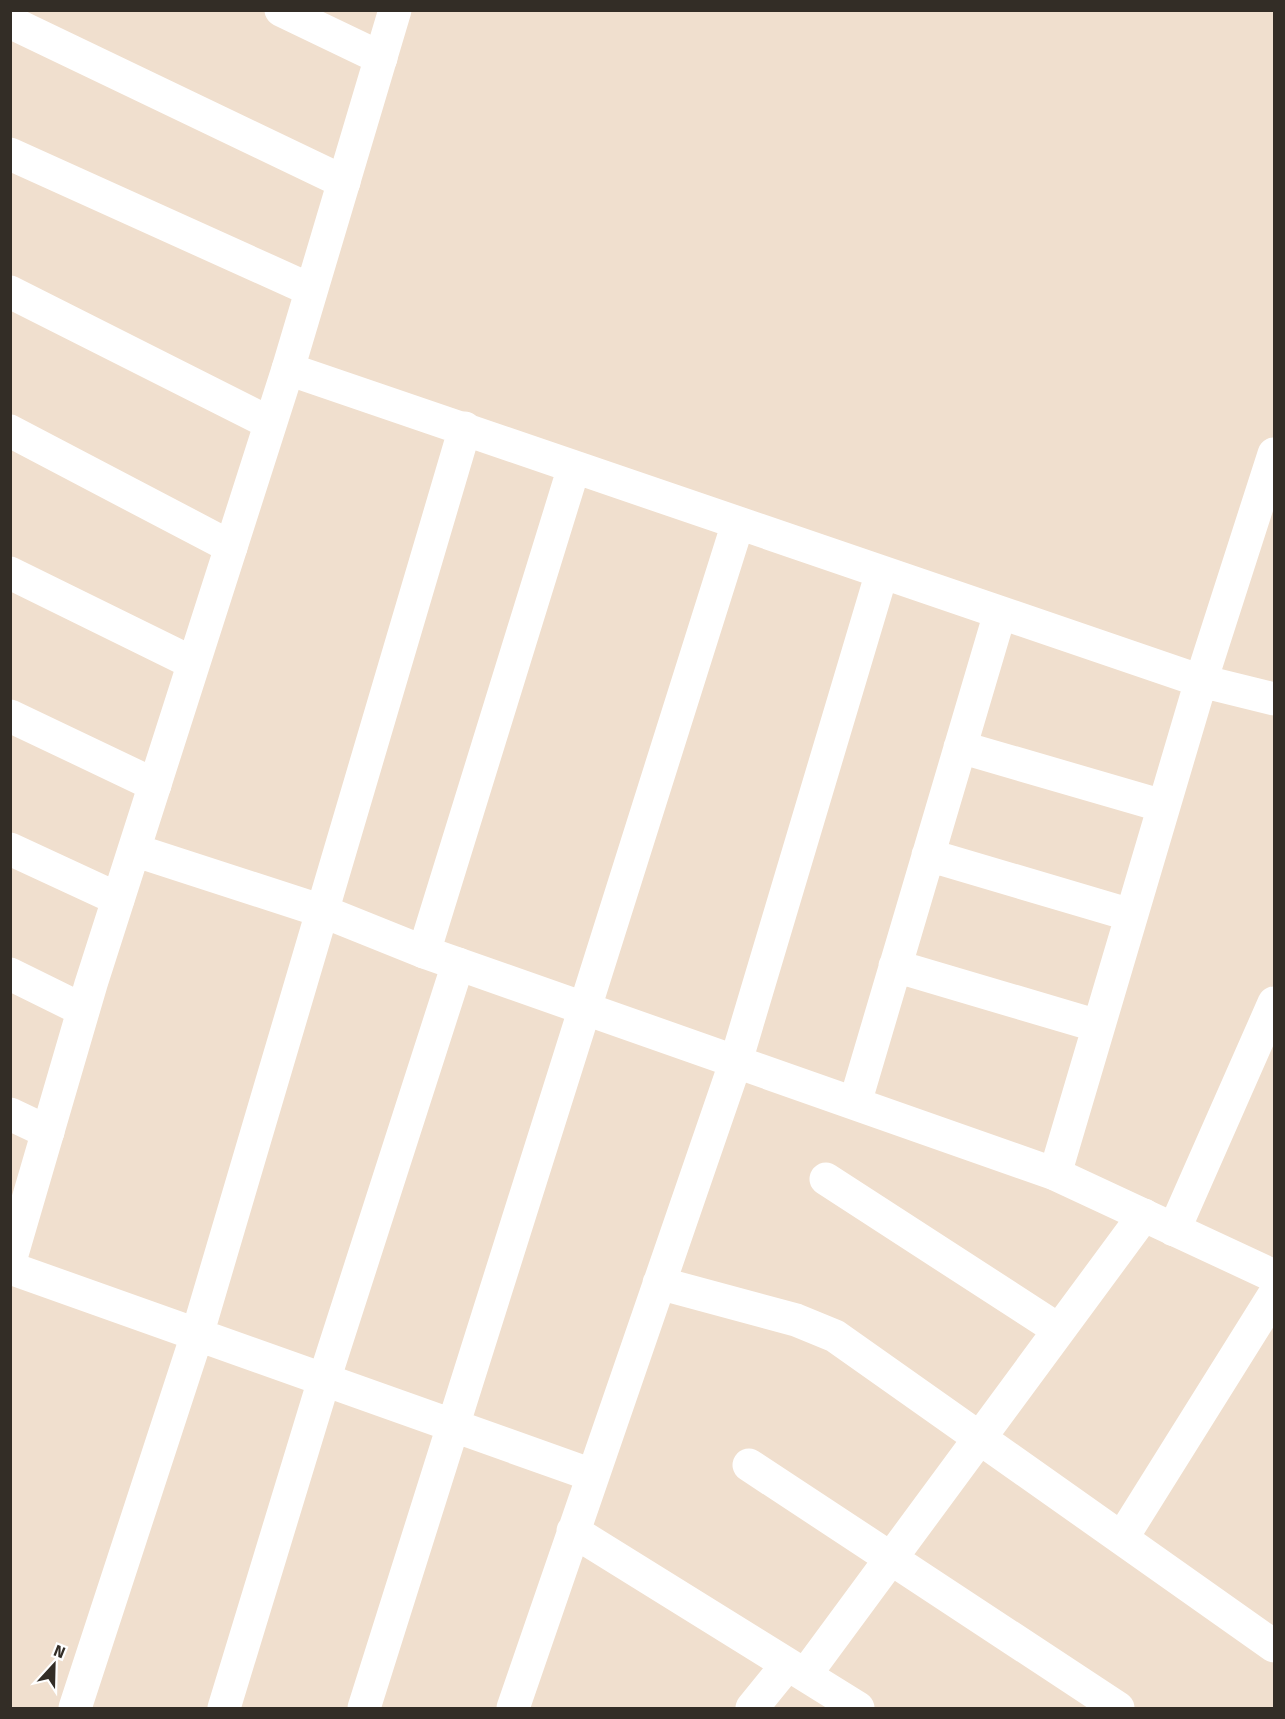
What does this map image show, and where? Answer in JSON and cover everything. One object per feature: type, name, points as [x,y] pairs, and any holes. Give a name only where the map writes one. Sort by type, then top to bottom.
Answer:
[{"type":"street","points":[[281,10],[381,58]]},
{"type":"street","points":[[10,1261],[83,1010],[288,369],[395,10]]},
{"type":"street","points":[[10,22],[344,182]]},
{"type":"street","points":[[10,154],[311,290]]},
{"type":"street","points":[[10,292],[270,423]]},
{"type":"street","points":[[288,369],[1201,681],[1275,699]]},
{"type":"street","points":[[75,1708],[197,1335],[465,428]]},
{"type":"street","points":[[10,431],[231,547]]},
{"type":"street","points":[[1055,1174],[1201,681],[1275,454]]},
{"type":"street","points":[[424,952],[574,467]]},
{"type":"street","points":[[364,1708],[455,1426],[738,523]]},
{"type":"street","points":[[513,1708],[736,1061],[882,572]]},
{"type":"street","points":[[10,573],[193,663]]},
{"type":"street","points":[[855,1103],[1000,613]]},
{"type":"street","points":[[10,716],[154,785]]},
{"type":"street","points":[[960,747],[1163,806]]},
{"type":"street","points":[[10,849],[118,899]]},
{"type":"street","points":[[134,850],[322,911],[424,952],[1055,1174],[1275,1276]]},
{"type":"street","points":[[928,855],[1131,915]]},
{"type":"street","points":[[224,1708],[324,1380],[459,964]]},
{"type":"street","points":[[895,966],[1098,1026]]},
{"type":"street","points":[[10,974],[83,1010]]},
{"type":"street","points":[[1174,1230],[1275,1004]]},
{"type":"street","points":[[10,1114],[48,1132]]},
{"type":"street","points":[[826,1179],[1059,1330]]},
{"type":"street","points":[[752,1708],[796,1670],[891,1559],[1144,1215]]},
{"type":"street","points":[[10,1268],[592,1475]]},
{"type":"street","points":[[659,1283],[796,1320],[836,1336],[1275,1646]]},
{"type":"street","points":[[1122,1538],[1275,1295]]},
{"type":"street","points":[[749,1466],[1118,1708]]},
{"type":"street","points":[[573,1531],[858,1708]]}]
